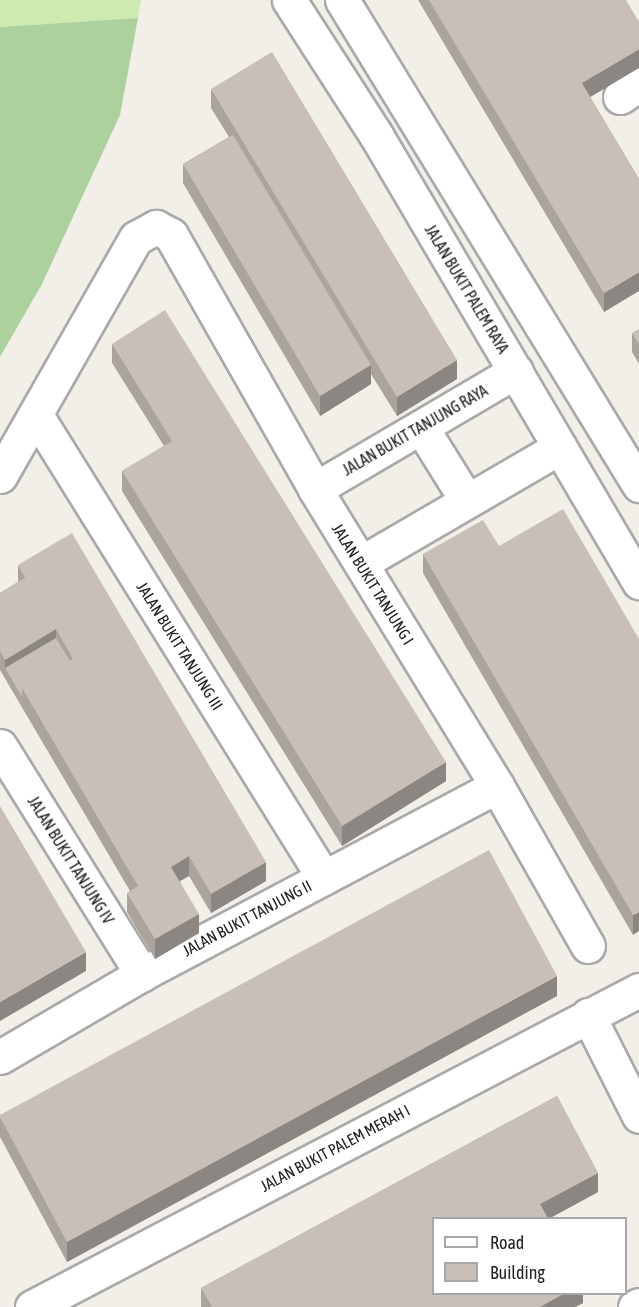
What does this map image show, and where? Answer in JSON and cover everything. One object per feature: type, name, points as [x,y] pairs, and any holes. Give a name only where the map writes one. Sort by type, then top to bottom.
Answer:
[{"type":"street","name":"JALAN BUKIT PALEM RAYA","points":[[289,0],[376,135],[639,582]]},
{"type":"street","points":[[342,0],[639,485]]},
{"type":"street","name":"JALAN BUKIT TANJUNG I","points":[[36,415],[136,238],[156,227],[171,235],[315,489],[497,786],[588,946]]},
{"type":"street","name":"JALAN BUKIT TANJUNG RAYA","points":[[315,489],[516,371]]},
{"type":"street","points":[[361,563],[467,501],[553,435],[584,398]]},
{"type":"street","points":[[0,476],[36,415]]},
{"type":"street","name":"JALAN BUKIT TANJUNG III","points":[[36,415],[324,878]]},
{"type":"street","points":[[421,427],[467,501]]},
{"type":"street","name":"JALAN BUKIT TANJUNG IV","points":[[0,746],[142,974]]},
{"type":"street","name":"JALAN BUKIT TANJUNG II","points":[[0,1057],[142,974],[497,786]]},
{"type":"street","name":"JALAN BUKIT PALEM MERAH I","points":[[32,1307],[639,990]]},
{"type":"street","points":[[588,1015],[639,1116]]},
{"type":"street","points":[[635,1307],[639,1305]]},
{"type":"green space","points":[[0,0],[141,0],[138,18],[0,27]]},
{"type":"green space","points":[[138,18],[120,115],[42,284],[0,357],[0,27]]},
{"type":"building","points":[[429,0],[626,0],[639,22],[639,49],[582,83],[639,179],[639,272],[604,293]]},
{"type":"building","points":[[272,52],[457,360],[397,397],[211,89]]},
{"type":"building","points":[[233,135],[371,365],[320,396],[183,164]]},
{"type":"building","points":[[165,310],[446,762],[342,826],[122,471],[172,441],[112,344]]},
{"type":"building","points":[[639,329],[639,344],[632,333]]},
{"type":"building","points":[[563,509],[639,639],[639,912],[633,915],[423,554],[483,520],[499,546]]},
{"type":"building","points":[[72,533],[266,862],[211,894],[189,856],[171,867],[199,914],[155,939],[127,893],[138,886],[22,688],[73,659],[56,629],[5,660],[0,651],[0,593],[25,578],[18,565]]},
{"type":"building","points":[[56,638],[70,661],[22,688],[22,697],[5,668]]},
{"type":"building","points":[[0,806],[86,952],[0,1002]]},
{"type":"building","points":[[489,850],[557,976],[67,1242],[0,1115]]},
{"type":"building","points":[[557,1096],[598,1173],[540,1204],[547,1217],[432,1217],[432,1295],[561,1295],[540,1307],[212,1307],[201,1288]]}]
